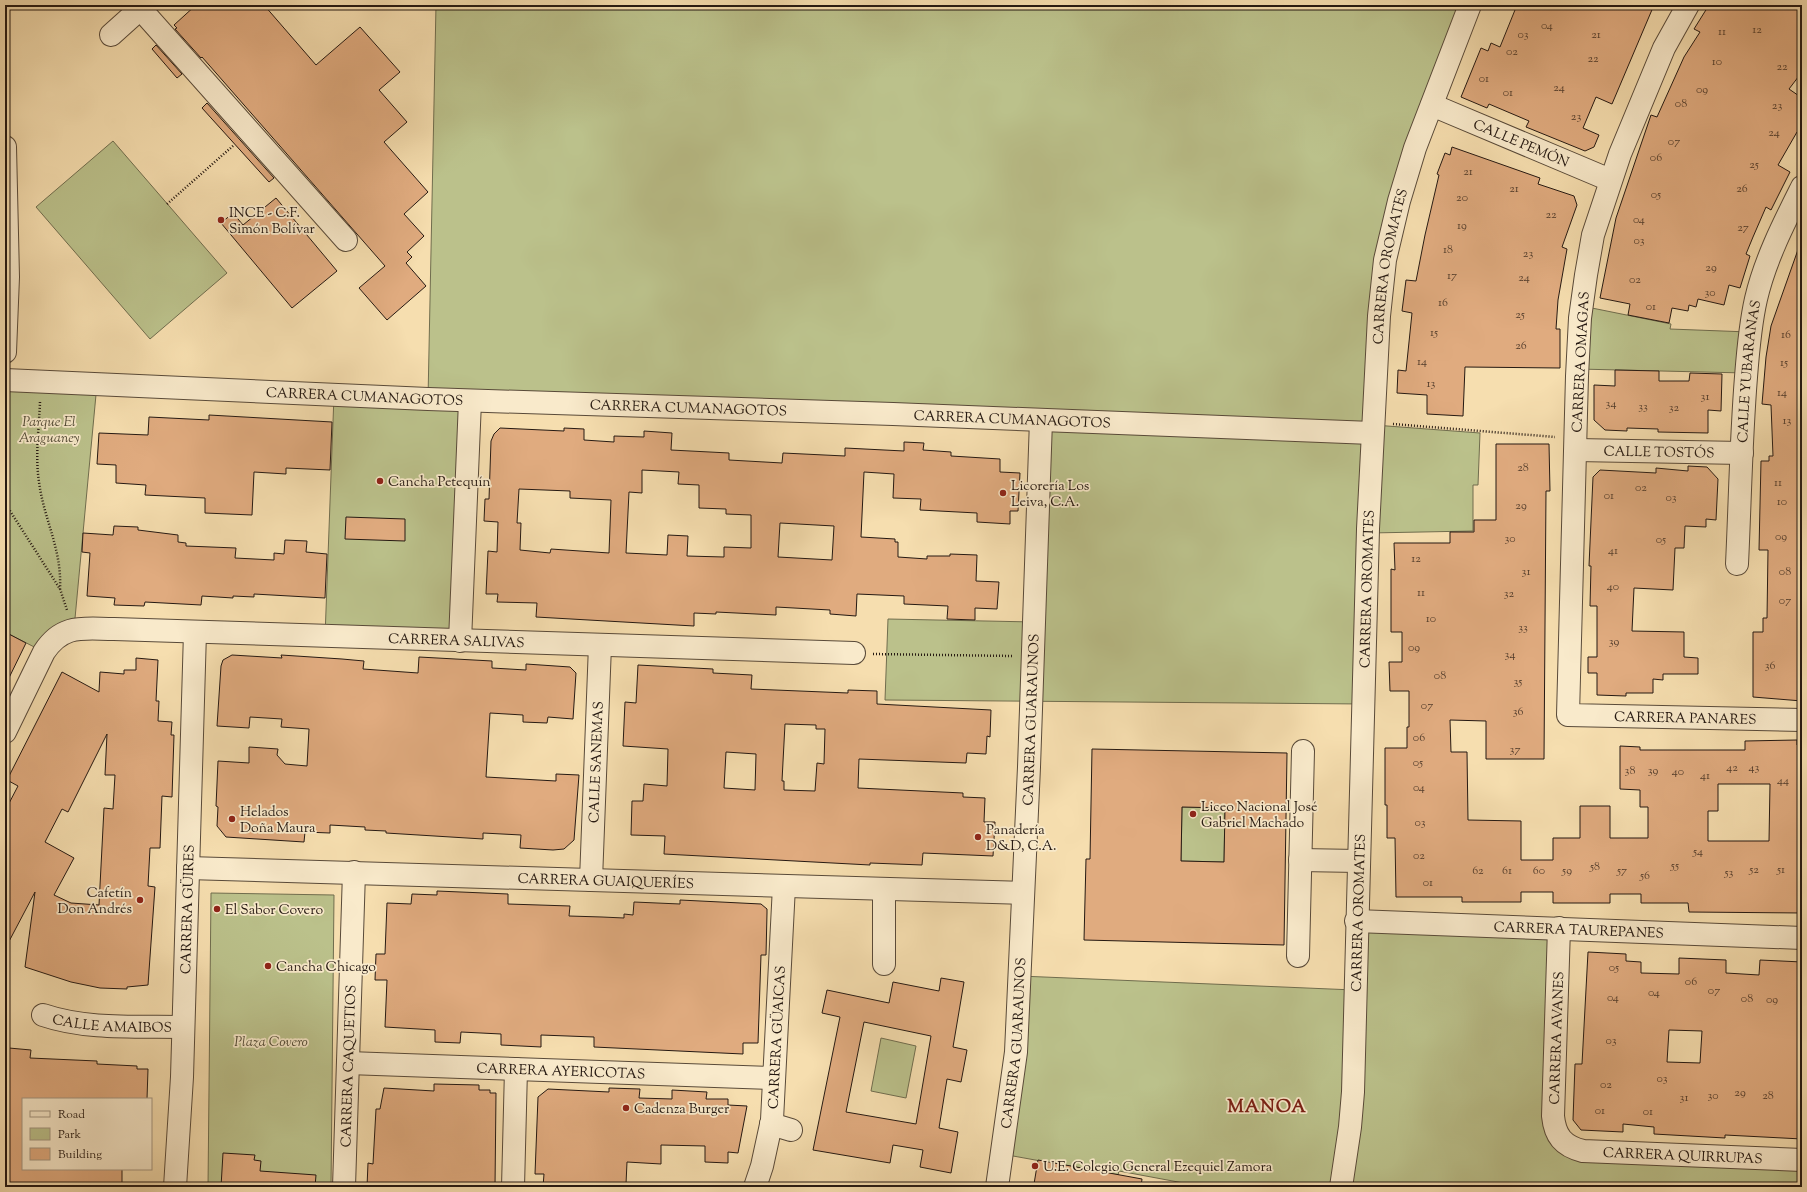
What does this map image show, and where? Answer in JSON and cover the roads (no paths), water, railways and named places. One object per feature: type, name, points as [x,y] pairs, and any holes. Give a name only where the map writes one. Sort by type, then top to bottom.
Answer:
[{"type":"street","name":"CARRERA OROMATES","points":[[1341,1187],[1350,1128],[1353,1092],[1356,921],[1372,428],[1379,316],[1385,260],[1399,201],[1415,148],[1470,5]]},
{"type":"street","name":"CARRERA OMAGAS","points":[[1568,715],[1580,318],[1593,235],[1610,180],[1620,154],[1664,48],[1688,5]]},
{"type":"street","points":[[111,35],[139,7],[346,240]]},
{"type":"street","name":"CALLE PEMÓN","points":[[1432,105],[1610,180]]},
{"type":"street","points":[[5,147],[8,277],[5,352]]},
{"type":"street","name":"CALLE YUBARANAS","points":[[1737,564],[1743,409],[1750,329],[1756,298],[1777,239],[1802,188]]},
{"type":"street","name":"CARRERA CUMANAGOTOS","points":[[5,380],[470,401],[1041,420],[1372,428]]},
{"type":"street","points":[[460,641],[470,401]]},
{"type":"street","name":"CARRERA GUARAUNOS","points":[[997,1187],[1016,1052],[1033,656],[1041,420]]},
{"type":"street","name":"CALLE TOSTÓS","points":[[1576,444],[1742,453]]},
{"type":"street","name":"CARRERA SALIVAS","points":[[5,732],[44,652],[52,640],[67,632],[195,632],[854,654]]},
{"type":"street","name":"CARRERA GÜIRES","points":[[175,1187],[183,1027],[195,632]]},
{"type":"street","name":"CALLE SANEMAS","points":[[591,880],[600,645]]},
{"type":"street","name":"CARRERA PANARES","points":[[1568,715],[1802,720]]},
{"type":"street","points":[[1298,956],[1303,751]]},
{"type":"street","points":[[1300,860],[1358,861]]},
{"type":"street","name":"CARRERA GUAIQUERÍES","points":[[188,868],[1023,893]]},
{"type":"street","name":"CARRERA CAQUETIOS","points":[[344,1187],[354,872]]},
{"type":"street","name":"CARRERA GÜAICAS","points":[[755,1187],[762,1166],[771,1124],[784,886]]},
{"type":"street","points":[[884,889],[884,964]]},
{"type":"street","name":"CARRERA TAUREPANES","points":[[1356,921],[1802,938]]},
{"type":"street","name":"CARRERA AVANES","points":[[1559,928],[1553,1116],[1554,1126],[1558,1136],[1564,1144]]},
{"type":"street","name":"CALLE AMAIBOS","points":[[42,1015],[73,1023],[183,1027]]},
{"type":"street","name":"CARRERA AYERICOTAS","points":[[348,1063],[774,1078]]},
{"type":"street","points":[[513,1187],[516,1069]]},
{"type":"street","points":[[771,1124],[792,1130]]},
{"type":"street","name":"CARRERA QUIRRUPAS","points":[[1564,1144],[1583,1151],[1802,1160]]},
{"type":"place","name":"INCE - C.F. Simón Bolívar","points":[[221,220]]},
{"type":"place","name":"Cancha Petequín","points":[[380,481]]},
{"type":"place","name":"Licorería Los Leiva, C.A.","points":[[1003,493]]},
{"type":"place","name":"Liceo Nacional José Gabriel Machado","points":[[1193,814]]},
{"type":"place","name":"Helados Doña Maura","points":[[232,819]]},
{"type":"place","name":"Panadería D&D, C.A.","points":[[978,837]]},
{"type":"place","name":"Cafetín Don Andrés","points":[[140,900]]},
{"type":"place","name":"El Sabor Covero","points":[[217,909]]},
{"type":"place","name":"Cancha Chicago","points":[[268,966]]},
{"type":"place","name":"Cadenza Burger","points":[[626,1108]]},
{"type":"place","name":"U.E. Colegio General Ezequiel Zamora","points":[[1035,1166]]},
{"type":"district","name":"MANOA","points":[[1267,1106]]},
{"type":"park label","name":"Parque El Araguaney","points":[[49,430]]},
{"type":"park label","name":"Plaza Covero","points":[[271,1041]]}]
